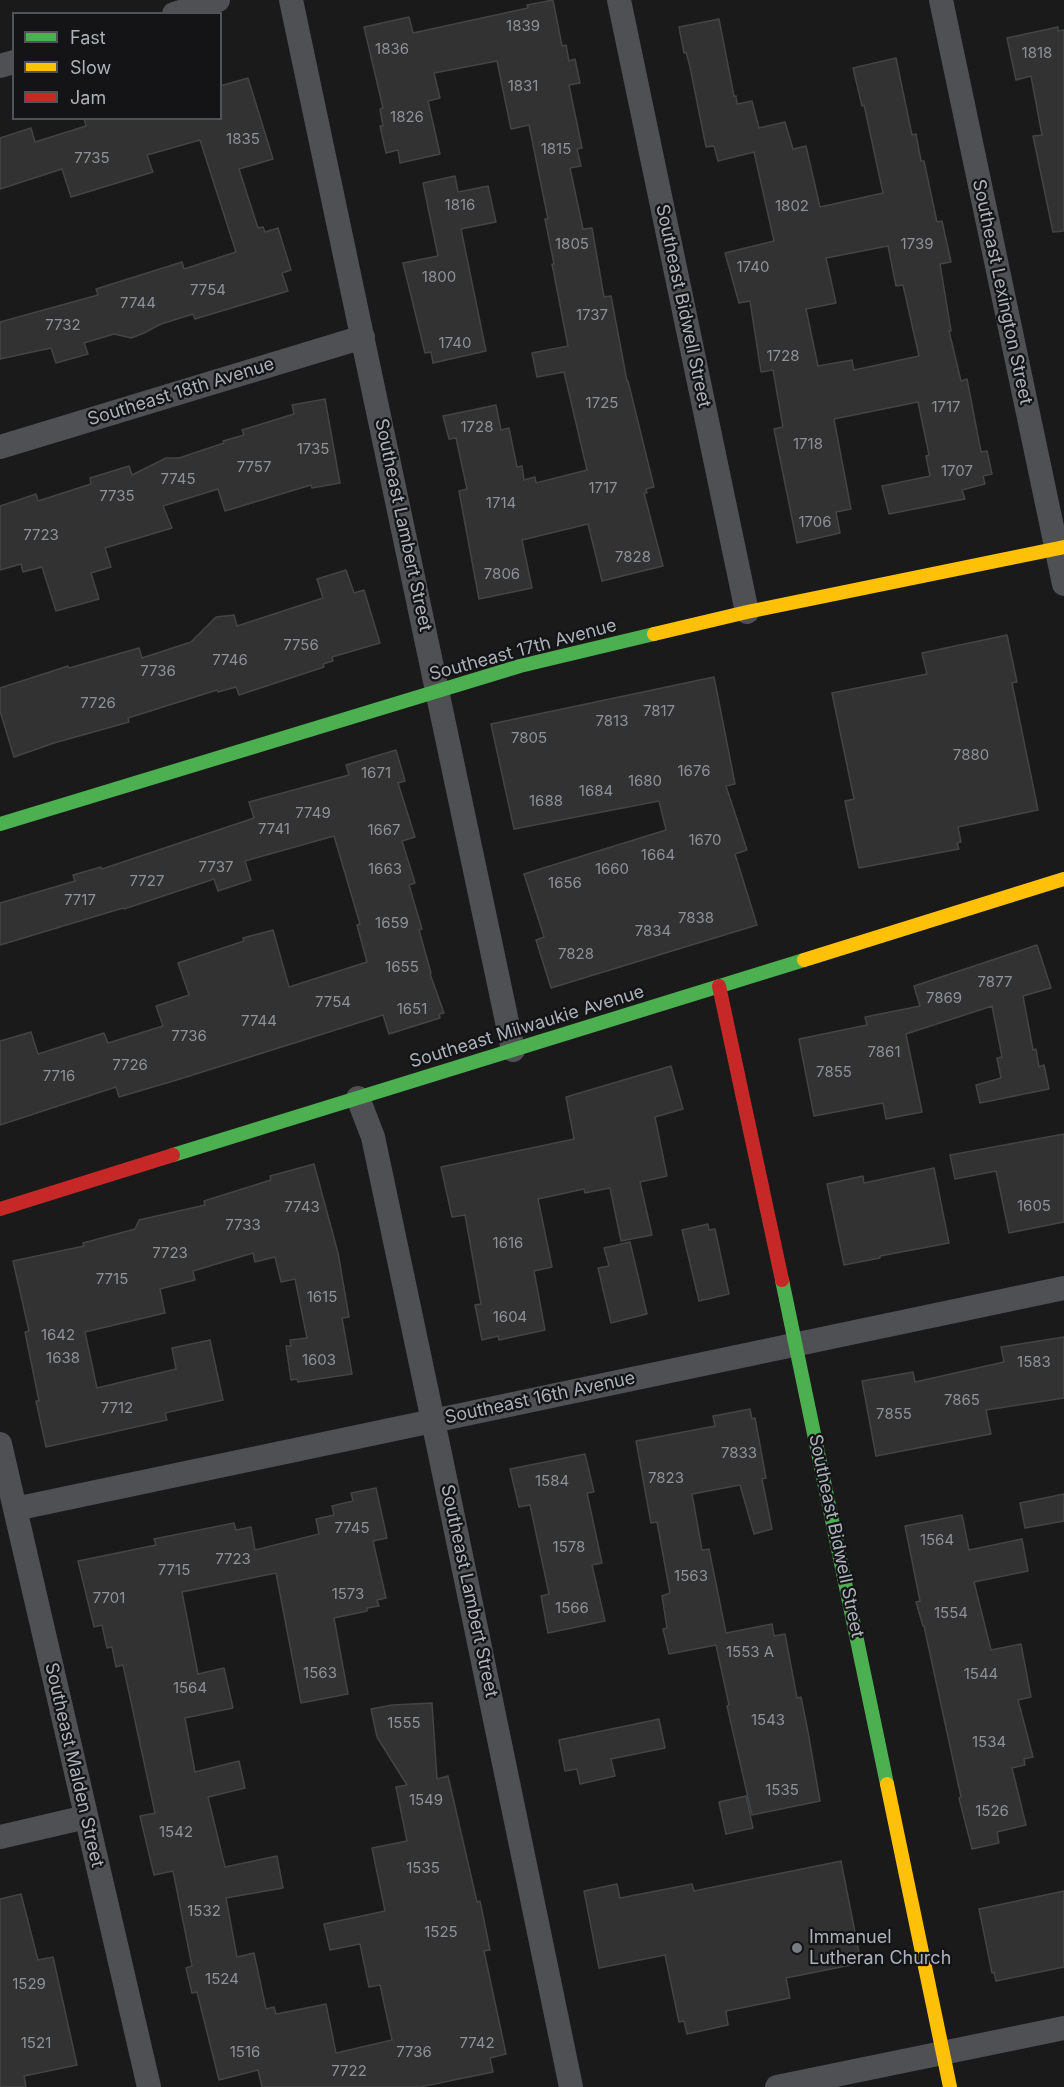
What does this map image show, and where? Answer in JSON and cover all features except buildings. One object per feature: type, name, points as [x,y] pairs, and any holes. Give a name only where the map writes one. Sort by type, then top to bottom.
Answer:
[{"type":"street","points":[[180,12],[218,0]]},
{"type":"street","name":"Southeast Lambert Street","points":[[291,0],[439,691],[513,1050]]},
{"type":"street","name":"Southeast Bidwell Street","points":[[619,0],[747,612]]},
{"type":"street","name":"Southeast Lexington Street","points":[[941,0],[1060,548],[1064,585]]},
{"type":"street","name":"Southeast 18th Avenue","points":[[0,447],[363,337]]},
{"type":"street","name":"Southeast 17th Avenue","points":[[0,824],[531,663],[747,612],[1060,548]]},
{"type":"street","name":"Southeast Milwaukie Avenue","points":[[0,1209],[1064,879]]},
{"type":"street","name":"Southeast Bidwell Street","points":[[719,986],[796,1344],[950,2087]]},
{"type":"street","name":"Southeast Lambert Street","points":[[358,1098],[373,1137],[571,2087]]},
{"type":"street","name":"Southeast 16th Avenue","points":[[15,1509],[1064,1288]]},
{"type":"street","name":"Southeast Malden Street","points":[[0,1443],[148,2087]]},
{"type":"street","points":[[0,1838],[86,1817]]},
{"type":"street","points":[[777,2087],[1064,2028]]},
{"type":"traffic: fast","points":[[0,824],[520,666],[654,634]]},
{"type":"traffic: fast","points":[[173,1155],[804,960]]},
{"type":"traffic: fast","points":[[782,1280],[887,1784]]},
{"type":"traffic: slow","points":[[654,634],[747,612],[1064,547]]},
{"type":"traffic: slow","points":[[804,960],[1064,879]]},
{"type":"traffic: slow","points":[[887,1784],[950,2087]]},
{"type":"traffic: jam","points":[[719,986],[782,1280]]},
{"type":"traffic: jam","points":[[0,1209],[173,1155]]},
{"type":"place","name":"Immanuel Lutheran Church","points":[[797,1948]]}]
